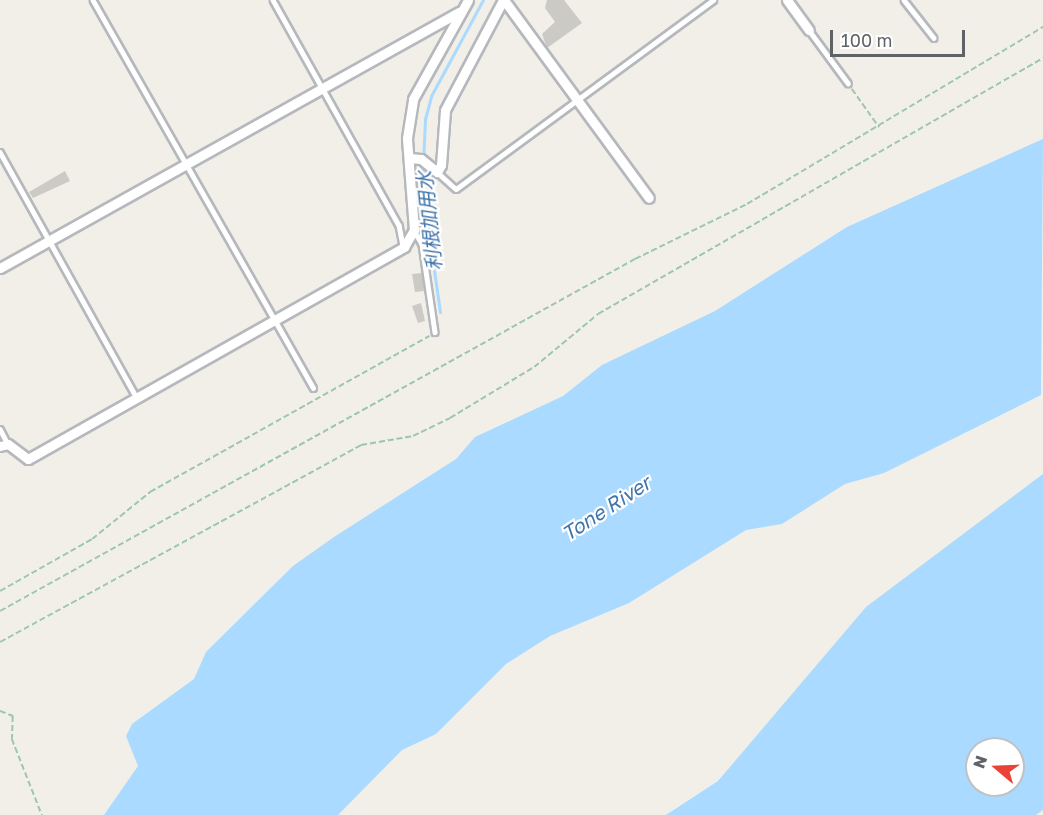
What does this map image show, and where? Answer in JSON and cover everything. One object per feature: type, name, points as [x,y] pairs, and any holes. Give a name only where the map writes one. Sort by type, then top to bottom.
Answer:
[{"type":"street","points":[[4,445],[28,459],[404,247],[414,230],[409,158],[413,99],[468,0]]},
{"type":"street","points":[[409,158],[421,159],[437,172],[443,161],[445,110],[504,0],[649,198]]},
{"type":"street","points":[[787,0],[810,30]]},
{"type":"street","points":[[0,268],[461,11]]},
{"type":"lane","points":[[93,0],[313,388]]},
{"type":"lane","points":[[273,0],[399,225],[404,247]]},
{"type":"lane","points":[[437,172],[456,189],[713,0]]},
{"type":"lane","points":[[904,0],[934,39]]},
{"type":"lane","points":[[810,30],[848,83]]},
{"type":"lane","points":[[0,152],[137,398]]},
{"type":"lane","points":[[414,230],[422,244],[435,332]]},
{"type":"lane","points":[[0,429],[4,445]]},
{"type":"path","points":[[0,611],[635,259],[738,209],[879,127],[1043,27]]},
{"type":"path","points":[[0,642],[362,445],[413,436],[450,418],[534,367],[598,314],[1043,58]]},
{"type":"path","points":[[848,83],[879,127]]},
{"type":"path","points":[[0,591],[92,539],[150,492],[435,332]]},
{"type":"path","points":[[0,711],[13,716],[12,739],[42,815]]},
{"type":"water","name":"Tone River","points":[[1043,139],[1041,395],[884,473],[845,484],[782,524],[746,530],[629,603],[550,636],[506,664],[436,734],[402,750],[338,815],[104,815],[138,766],[126,736],[132,724],[194,679],[206,652],[293,566],[456,459],[475,437],[563,396],[602,365],[715,311],[847,227]]},
{"type":"water","points":[[1043,474],[1043,810],[1036,815],[666,815],[718,781],[866,607]]},
{"type":"building","points":[[547,0],[564,0],[582,23],[547,48],[542,34],[555,22],[545,8]]},
{"type":"building","points":[[65,171],[70,181],[33,198],[29,192]]},
{"type":"building","points":[[422,273],[424,291],[415,292],[412,274]]},
{"type":"building","points":[[421,303],[425,321],[418,323],[412,306]]},
{"type":"waterway","name":"利根加用水","points":[[440,312],[422,186],[425,119],[431,96],[483,0]]}]
